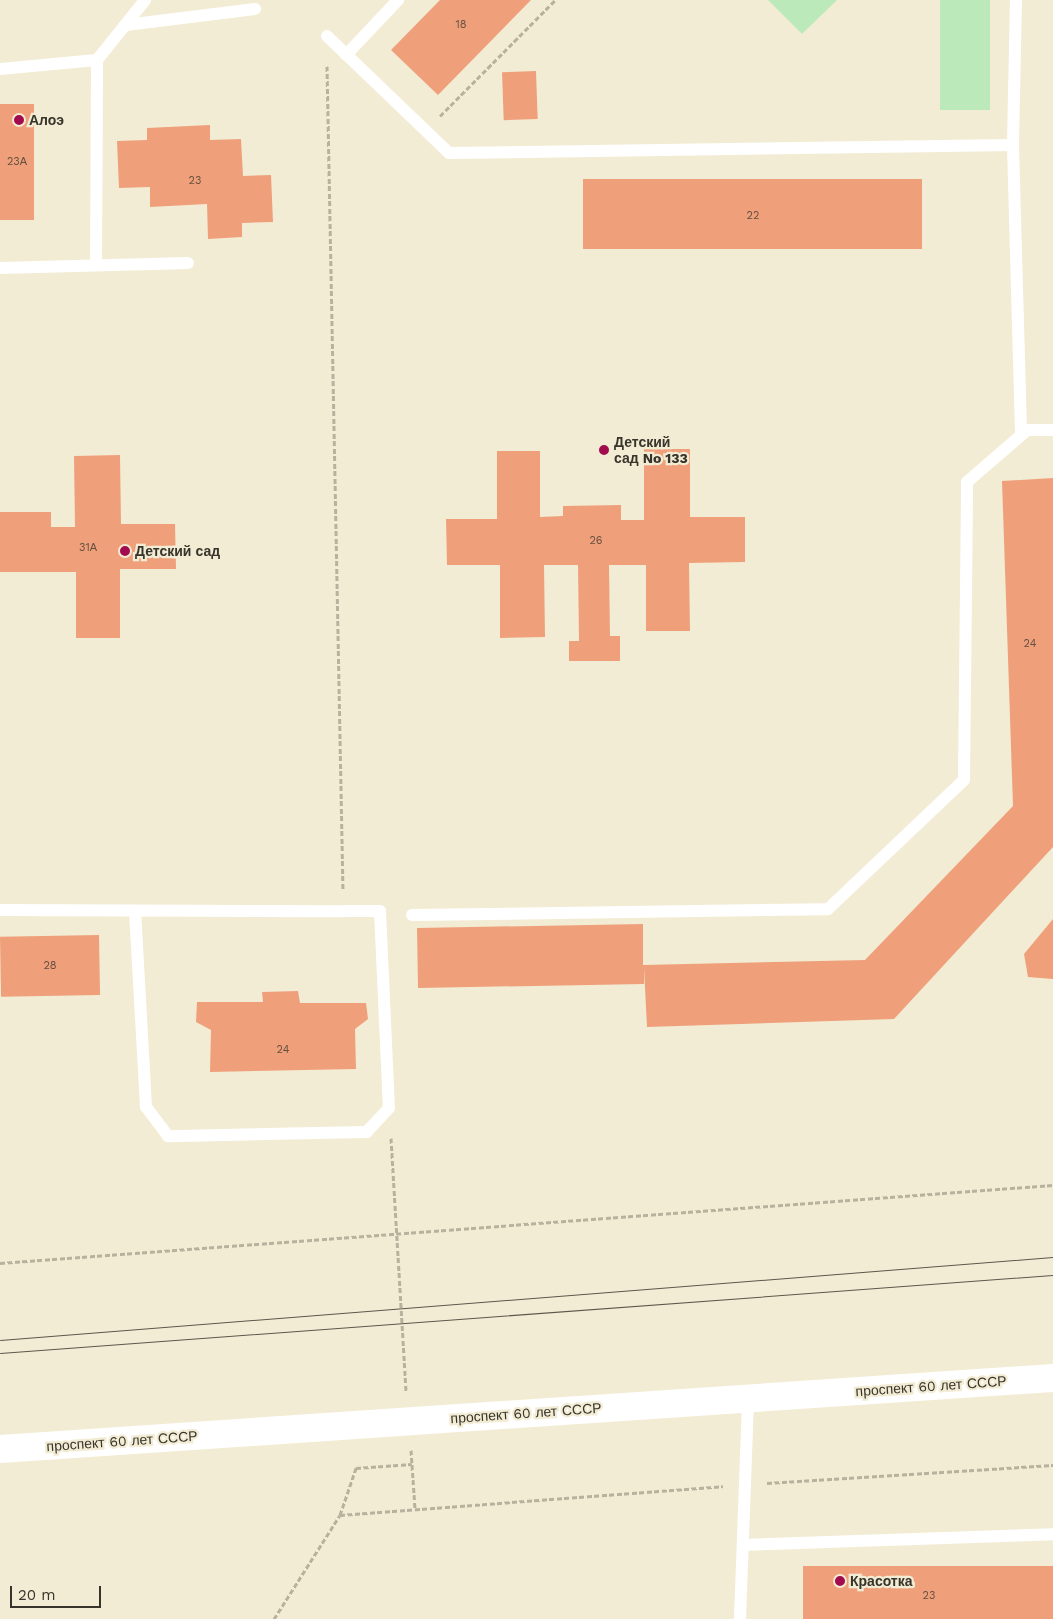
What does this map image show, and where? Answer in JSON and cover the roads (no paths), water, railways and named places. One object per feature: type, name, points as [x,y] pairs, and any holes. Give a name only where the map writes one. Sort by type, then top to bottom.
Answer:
[{"type":"main road","name":"проспект 60 лет СССР","points":[[0,1449],[1053,1378]]},
{"type":"lane","points":[[96,264],[97,60],[145,0]]},
{"type":"lane","points":[[346,55],[398,0]]},
{"type":"lane","points":[[1016,0],[1012,145],[1021,430],[1053,430]]},
{"type":"lane","points":[[126,25],[255,9]]},
{"type":"lane","points":[[327,36],[449,153],[1012,145]]},
{"type":"lane","points":[[0,69],[97,60]]},
{"type":"lane","points":[[0,268],[188,263]]},
{"type":"lane","points":[[412,915],[828,908],[964,780],[967,482],[1026,430]]},
{"type":"lane","points":[[0,910],[135,910],[380,911],[389,1108],[367,1132],[168,1136],[146,1106],[135,910]]},
{"type":"lane","points":[[740,1619],[748,1398]]},
{"type":"lane","points":[[743,1545],[1053,1534]]},
{"type":"tram line","points":[[0,1340],[1053,1257]]},
{"type":"tram line","points":[[0,1353],[1053,1275]]},
{"type":"place","name":"Алоэ","points":[[19,120]]},
{"type":"place","name":"Детский сад No 133","points":[[604,450]]},
{"type":"place","name":"Детский сад","points":[[125,551]]},
{"type":"place","name":"Красотка","points":[[840,1581]]}]
